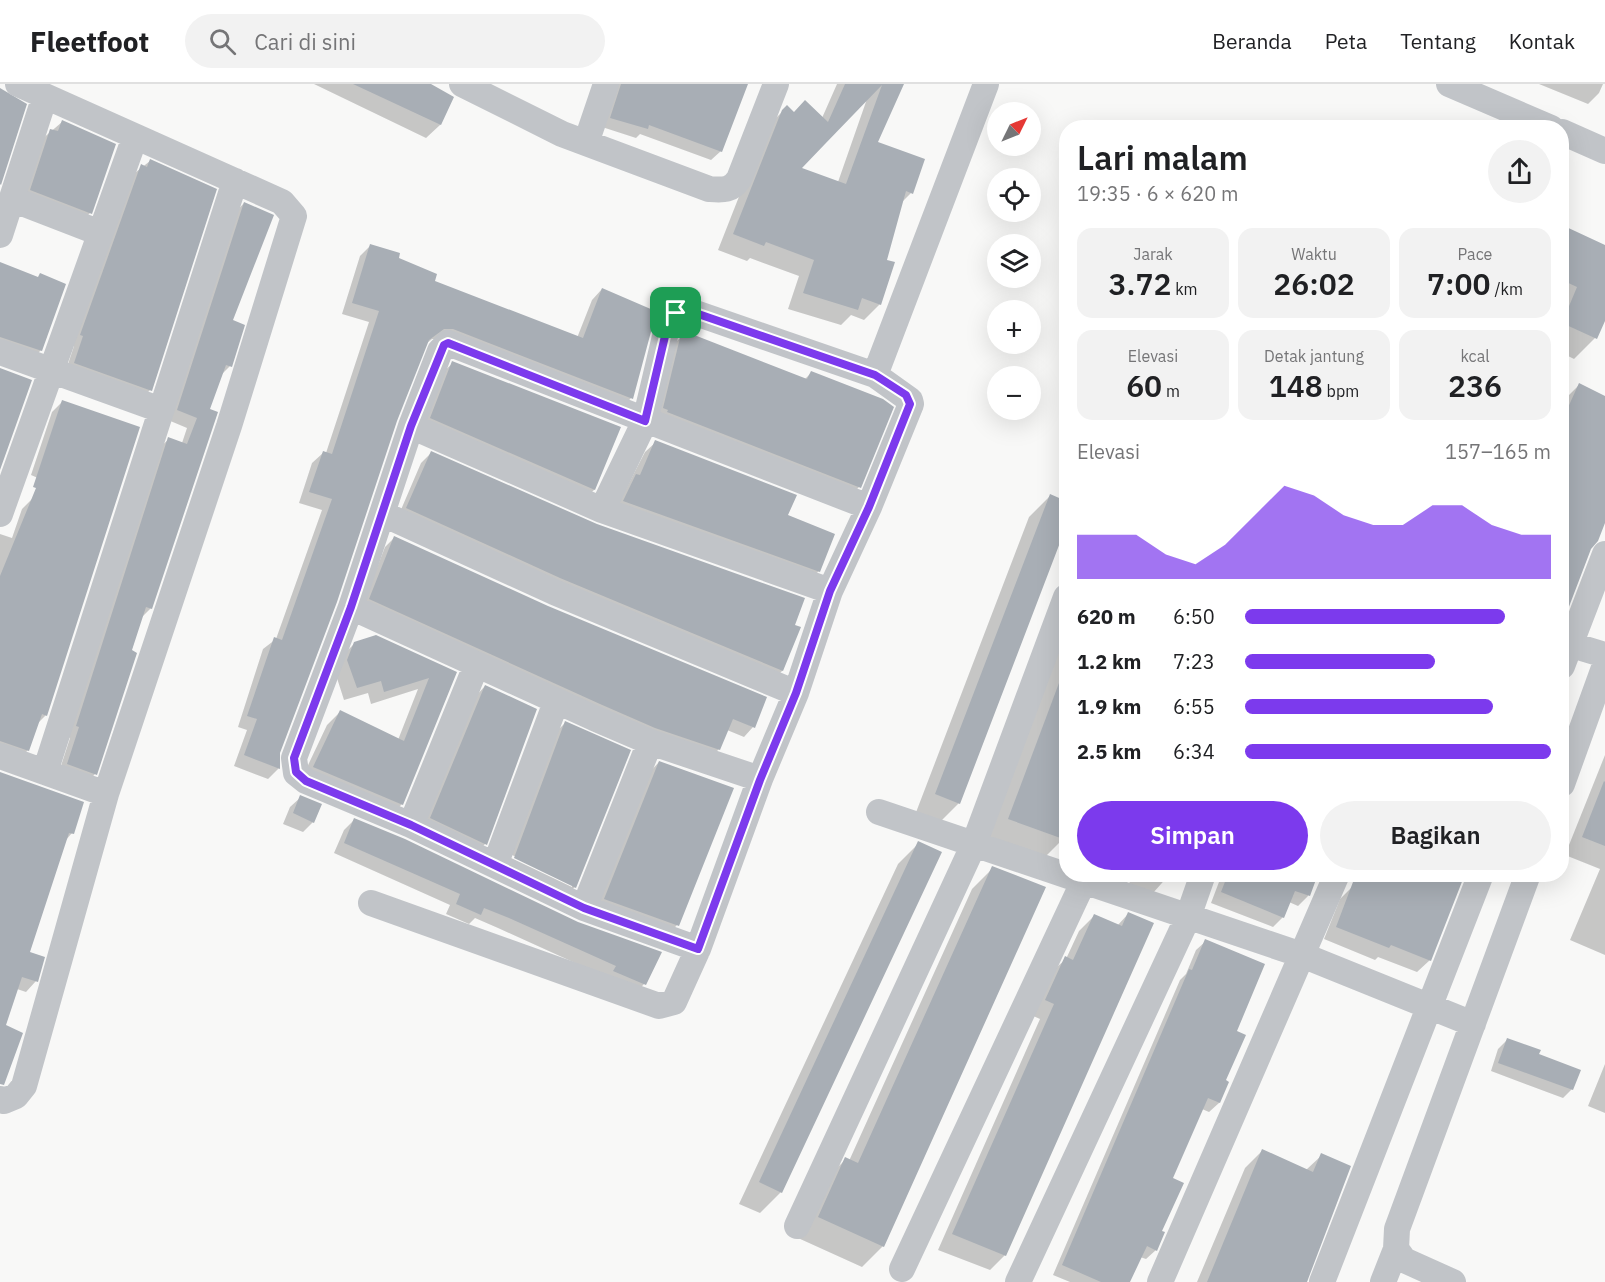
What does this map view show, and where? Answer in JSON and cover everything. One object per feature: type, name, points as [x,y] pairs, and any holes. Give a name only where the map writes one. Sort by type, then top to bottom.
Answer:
[{"type":"street","points":[[0,1099],[4,1101],[16,1096],[24,1086],[106,794],[229,426],[294,216],[282,202],[18,84]]},
{"type":"street","points":[[462,84],[586,143],[709,189],[734,187],[776,84]]},
{"type":"street","points":[[586,143],[606,84]]},
{"type":"street","points":[[875,375],[986,84]]},
{"type":"street","points":[[1449,84],[1532,120]]},
{"type":"street","points":[[0,235],[45,96]]},
{"type":"street","points":[[1569,135],[1605,151]]},
{"type":"street","points":[[0,514],[10,457],[51,370],[135,137]]},
{"type":"street","points":[[45,772],[235,181]]},
{"type":"street","points":[[12,199],[100,233]]},
{"type":"street","points":[[371,903],[659,1006],[674,1002],[698,949],[760,780],[796,693],[830,591],[869,507],[910,404],[906,395],[875,375],[681,308],[666,332],[645,421],[602,510]]},
{"type":"street","points":[[698,949],[584,908],[411,825],[306,781],[296,772],[294,758],[351,607],[411,426],[440,351],[448,343],[869,507]]},
{"type":"street","points":[[0,352],[161,410]]},
{"type":"street","points":[[411,426],[602,510],[830,591]]},
{"type":"street","points":[[383,514],[554,592],[796,693]]},
{"type":"street","points":[[1569,639],[1605,554]]},
{"type":"street","points":[[351,607],[476,666],[650,742],[760,780]]},
{"type":"street","points":[[797,1226],[974,844],[1059,616]]},
{"type":"street","points":[[1569,651],[1605,655]]},
{"type":"street","points":[[1569,765],[1605,665]]},
{"type":"street","points":[[411,825],[476,666]]},
{"type":"street","points":[[495,865],[556,702]]},
{"type":"street","points":[[584,908],[650,742]]},
{"type":"street","points":[[0,756],[106,794]]},
{"type":"street","points":[[879,812],[1059,870]]},
{"type":"street","points":[[902,1269],[1084,882]]},
{"type":"street","points":[[1097,882],[1302,955],[1473,1024]]},
{"type":"street","points":[[1018,1282],[1188,916],[1200,882]]},
{"type":"street","points":[[1160,1282],[1334,882]]},
{"type":"street","points":[[1322,1282],[1478,882]]},
{"type":"street","points":[[1383,1282],[1396,1249],[1397,1229],[1525,882]]},
{"type":"street","points":[[1396,1249],[1404,1260],[1453,1282]]},
{"type":"building","points":[[353,84],[431,84],[454,97],[441,125]]},
{"type":"building","points":[[621,84],[748,84],[722,152],[649,125],[648,129],[610,118]]},
{"type":"building","points":[[845,84],[904,84],[878,142],[925,159],[913,194],[906,191],[887,260],[895,262],[881,305],[862,298],[858,310],[803,293],[814,260],[766,242],[764,246],[733,234],[782,110],[787,105],[794,112],[805,100],[828,122]],"holes":[[[882,85],[846,184],[802,168]]]},
{"type":"building","points":[[0,88],[27,104],[1,185],[0,184]]},
{"type":"building","points":[[62,120],[116,144],[92,214],[30,190],[50,129],[58,131]]},
{"type":"building","points":[[150,159],[217,189],[152,391],[74,363],[83,336],[80,335],[141,164],[147,167]]},
{"type":"building","points":[[244,202],[274,215],[233,320],[245,325],[232,367],[226,365],[210,409],[218,412],[152,609],[146,607],[132,650],[137,653],[97,775],[67,764],[79,727],[76,726],[168,437],[187,444],[197,418],[177,410]]},
{"type":"building","points":[[1569,228],[1605,245],[1605,321],[1597,339],[1569,326],[1569,306],[1577,287],[1569,283]]},
{"type":"building","points":[[370,244],[400,253],[399,258],[437,274],[435,281],[583,338],[602,288],[653,310],[652,314],[658,317],[652,328],[633,399],[453,329],[444,329],[429,340],[397,421],[337,602],[280,753],[280,769],[244,755],[257,719],[247,716],[274,637],[282,640],[332,499],[309,492],[323,451],[332,454],[379,311],[352,303]]},
{"type":"building","points":[[0,262],[38,277],[40,273],[66,284],[42,351],[0,337]]},
{"type":"building","points":[[684,331],[807,379],[811,371],[883,399],[894,407],[861,488],[667,412],[668,410],[663,408],[680,338]]},
{"type":"building","points":[[452,361],[621,427],[595,490],[430,418]]},
{"type":"building","points":[[0,368],[32,380],[0,470]]},
{"type":"building","points":[[1579,383],[1605,396],[1605,523],[1598,541],[1591,549],[1569,607],[1569,405]]},
{"type":"building","points":[[62,400],[140,427],[47,716],[42,714],[29,751],[0,741],[0,576],[36,488],[33,487]]},
{"type":"building","points":[[655,440],[797,495],[788,515],[835,534],[820,572],[623,501],[636,474],[640,475]]},
{"type":"building","points":[[431,451],[597,524],[805,598],[795,625],[801,627],[783,671],[560,578],[406,508]]},
{"type":"building","points":[[1050,494],[1059,498],[1059,545],[960,804],[935,794]]},
{"type":"building","points":[[394,536],[548,606],[767,697],[755,728],[733,719],[720,750],[655,728],[369,599]]},
{"type":"building","points":[[376,635],[457,672],[403,805],[313,767],[340,710],[404,741],[429,678],[384,692],[381,681],[357,688],[347,660],[354,642]]},
{"type":"building","points":[[1059,683],[1059,837],[1008,819]]},
{"type":"building","points":[[485,685],[537,709],[487,845],[430,818]]},
{"type":"building","points":[[565,721],[631,750],[576,888],[514,858]]},
{"type":"building","points":[[659,761],[734,788],[679,926],[604,899]]},
{"type":"building","points":[[0,772],[84,802],[74,834],[69,833],[30,952],[45,957],[38,982],[22,977],[6,1025],[23,1033],[4,1085],[0,1084]]},
{"type":"building","points":[[1605,782],[1605,846],[1582,837]]},
{"type":"building","points":[[300,795],[322,804],[314,823],[293,813]]},
{"type":"building","points":[[354,818],[405,839],[578,922],[662,952],[646,985],[613,971],[616,966],[509,918],[484,908],[481,915],[456,904],[460,894],[344,843]]},
{"type":"building","points":[[918,841],[942,852],[782,1193],[759,1182]]},
{"type":"building","points":[[992,866],[1046,887],[884,1247],[818,1217],[845,1157],[858,1163]]},
{"type":"building","points":[[1225,882],[1315,882],[1310,896],[1295,891],[1284,918],[1221,892]]},
{"type":"building","points":[[1353,882],[1462,882],[1431,961],[1391,945],[1389,948],[1336,927]]},
{"type":"building","points":[[1128,912],[1154,923],[1006,1256],[952,1234],[1054,1004],[1045,1000],[1065,956],[1073,960],[1094,914],[1122,926]]},
{"type":"building","points":[[1205,939],[1265,964],[1237,1031],[1246,1035],[1226,1080],[1229,1082],[1220,1103],[1208,1098],[1173,1178],[1184,1183],[1162,1231],[1165,1232],[1157,1251],[1147,1246],[1130,1282],[1101,1282],[1062,1265],[1189,969],[1192,970]]},
{"type":"building","points":[[1507,1038],[1541,1050],[1539,1054],[1581,1070],[1573,1090],[1498,1063]]},
{"type":"building","points":[[1262,1149],[1313,1172],[1321,1153],[1351,1166],[1307,1282],[1207,1282]]},
{"type":"route","points":[[681,308],[699,313],[875,375],[910,400],[869,507],[830,591],[796,693],[760,780],[698,949],[584,908],[411,825],[306,781],[296,772],[294,758],[351,607],[411,426],[444,345],[448,343],[645,421],[666,332],[676,313],[681,308]]}]
